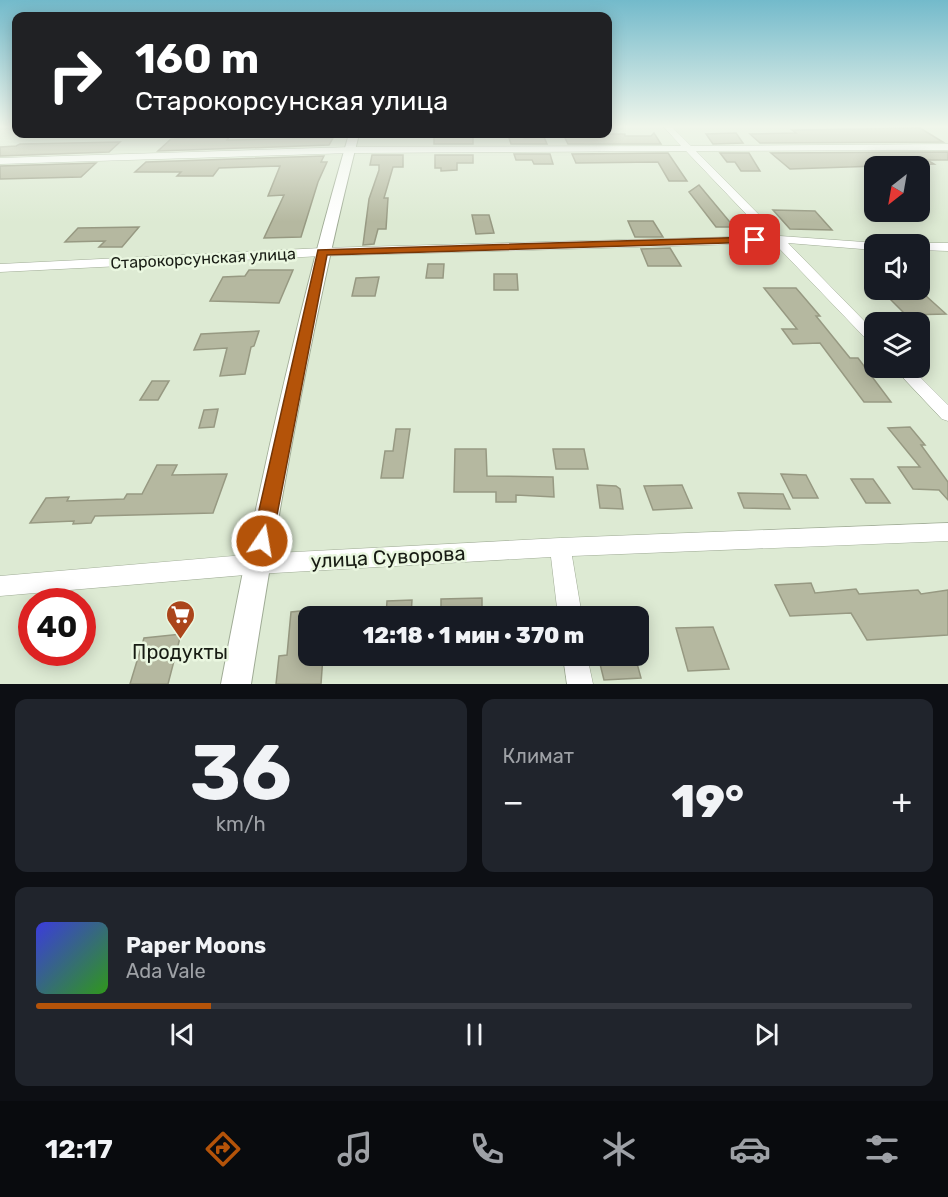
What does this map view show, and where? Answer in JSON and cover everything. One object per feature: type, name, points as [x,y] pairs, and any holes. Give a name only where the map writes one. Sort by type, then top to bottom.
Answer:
[{"type":"street","points":[[0,161],[57,158]]},
{"type":"street","points":[[236,684],[257,564],[322,252],[348,158]]},
{"type":"street","points":[[700,158],[864,329]]},
{"type":"street","name":"Старокорсунская улица","points":[[0,268],[322,252],[778,239],[864,245]]},
{"type":"street","points":[[930,247],[948,247]]},
{"type":"street","points":[[912,378],[948,415]]},
{"type":"street","name":"улица Суворова","points":[[0,586],[257,564],[560,548],[948,532]]},
{"type":"street","points":[[560,548],[569,606]]},
{"type":"street","points":[[577,666],[580,684]]},
{"type":"building","points":[[323,158],[321,162],[327,162],[318,182],[301,237],[264,238],[284,195],[268,196],[280,166],[219,168],[213,176],[177,176],[181,172],[135,172],[146,162]]},
{"type":"building","points":[[371,158],[403,158],[403,167],[393,167],[384,198],[388,198],[386,229],[378,229],[374,244],[363,245],[369,199],[379,170],[379,165],[370,165]]},
{"type":"building","points":[[435,158],[473,158],[473,163],[457,163],[457,170],[441,171],[441,168],[435,168]]},
{"type":"building","points":[[515,158],[551,158],[553,164],[534,164],[532,160],[516,160]]},
{"type":"building","points":[[574,158],[671,158],[687,181],[669,181],[658,162],[576,163]]},
{"type":"building","points":[[724,158],[752,158],[760,171],[741,171],[735,162],[727,162]]},
{"type":"building","points":[[777,158],[864,158],[864,166],[790,169]]},
{"type":"building","points":[[930,158],[948,158],[948,160],[930,160]]},
{"type":"building","points":[[96,163],[81,177],[0,179],[0,166]]},
{"type":"building","points":[[699,185],[734,227],[716,227],[689,192]]},
{"type":"building","points":[[773,210],[815,211],[832,230],[790,229]]},
{"type":"building","points":[[472,215],[489,215],[494,233],[476,234]]},
{"type":"building","points":[[628,221],[653,221],[663,237],[635,237]]},
{"type":"building","points":[[139,227],[122,247],[99,247],[105,241],[65,242],[78,228]]},
{"type":"building","points":[[670,248],[681,266],[648,266],[641,249]]},
{"type":"building","points":[[428,264],[444,264],[443,278],[426,278]]},
{"type":"building","points":[[249,270],[293,270],[279,303],[210,301],[223,277],[245,276]]},
{"type":"building","points":[[494,274],[517,274],[518,290],[494,290]]},
{"type":"building","points":[[379,277],[375,296],[352,296],[356,278]]},
{"type":"building","points":[[764,288],[796,288],[820,316],[816,316],[850,358],[858,358],[864,366],[864,378],[873,378],[891,402],[864,402],[820,343],[793,344],[782,329],[797,329]]},
{"type":"building","points":[[891,300],[930,300],[946,314],[930,314],[930,312],[903,312]]},
{"type":"building","points":[[259,331],[254,346],[251,347],[245,374],[220,376],[227,348],[194,350],[201,334]]},
{"type":"building","points":[[152,381],[169,381],[158,400],[140,400]]},
{"type":"building","points":[[218,409],[214,427],[199,428],[204,410]]},
{"type":"building","points":[[910,427],[925,445],[921,445],[948,482],[948,500],[939,490],[913,489],[898,467],[920,467],[888,428]]},
{"type":"building","points":[[396,429],[410,429],[403,478],[381,478],[385,451],[393,451]]},
{"type":"building","points":[[455,449],[486,449],[487,476],[553,477],[554,497],[516,495],[516,502],[496,502],[496,492],[454,492]]},
{"type":"building","points":[[553,449],[584,449],[588,469],[556,469]]},
{"type":"building","points":[[157,465],[177,465],[172,475],[227,474],[213,513],[95,516],[91,523],[73,524],[74,521],[30,523],[46,498],[69,497],[67,501],[124,499],[127,494],[142,494]]},
{"type":"building","points":[[781,474],[806,475],[818,498],[793,498]]},
{"type":"building","points":[[851,479],[873,479],[890,503],[866,503]]},
{"type":"building","points":[[597,485],[616,486],[620,489],[623,509],[600,508]]},
{"type":"building","points":[[682,485],[692,508],[653,510],[644,486]]},
{"type":"building","points":[[738,493],[783,494],[790,509],[744,508]]},
{"type":"building","points":[[811,583],[815,593],[856,589],[859,594],[918,590],[921,594],[948,590],[948,635],[867,640],[851,613],[790,616],[775,585]]},
{"type":"building","points":[[482,598],[482,606],[441,606],[441,599]]},
{"type":"building","points":[[412,600],[412,606],[387,606],[387,601]]},
{"type":"building","points":[[298,611],[298,666],[322,666],[321,684],[276,684],[279,656],[287,655],[291,612]]},
{"type":"building","points":[[713,627],[729,669],[688,671],[676,628]]},
{"type":"building","points":[[181,634],[168,684],[130,684],[144,638]]},
{"type":"building","points":[[600,666],[638,666],[641,678],[604,680]]},
{"type":"place","name":"Продукты","points":[[180,640]]},
{"type":"route","points":[[262,541],[322,252],[755,240]]}]
